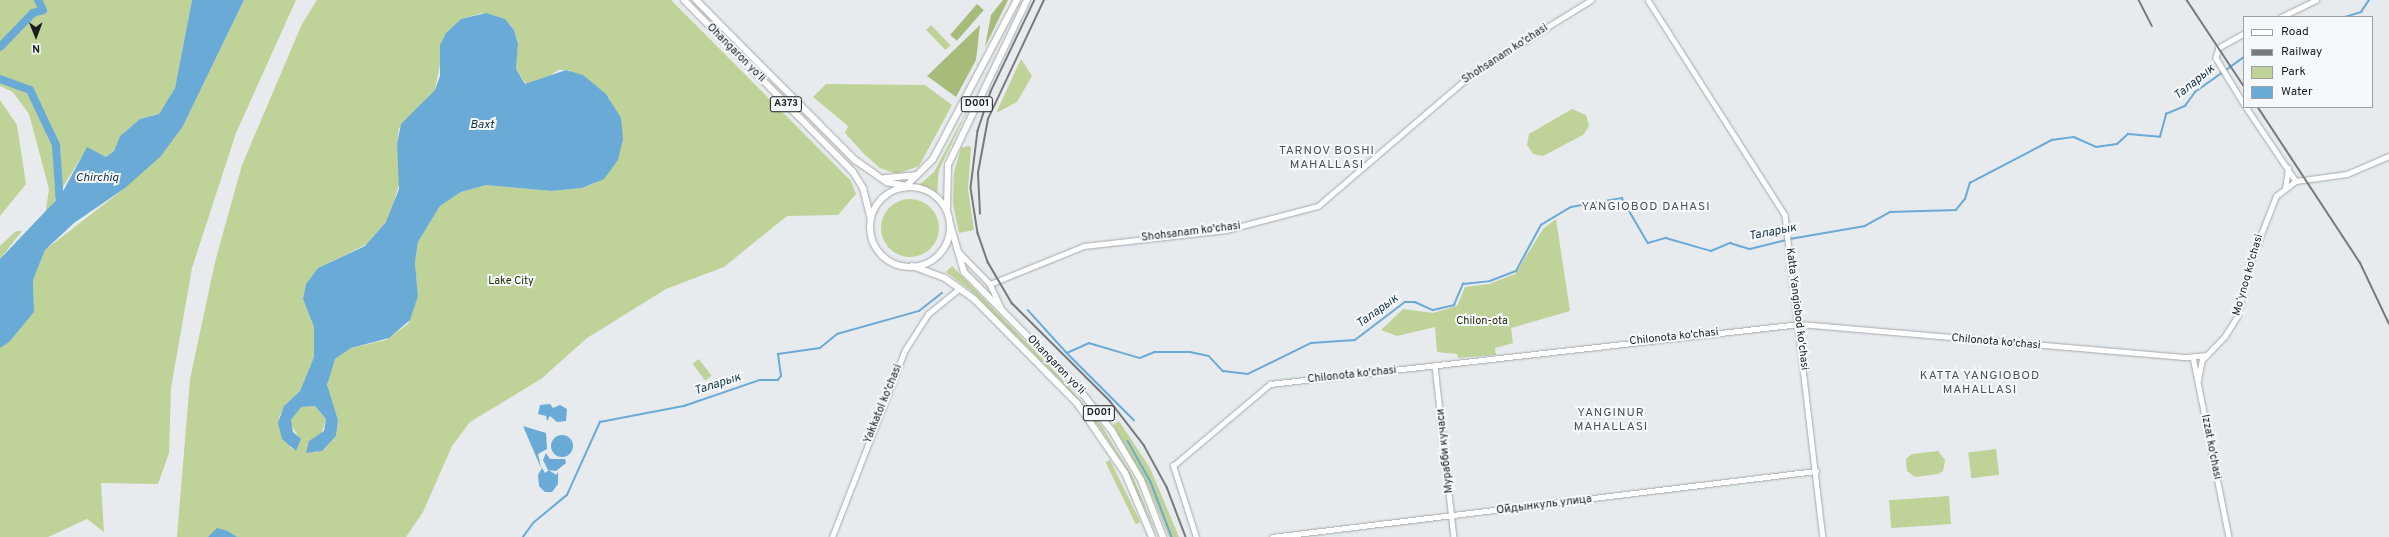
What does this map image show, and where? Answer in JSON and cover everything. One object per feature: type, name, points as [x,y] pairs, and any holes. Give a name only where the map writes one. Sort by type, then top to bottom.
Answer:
[{"type":"highway","name":"Ohangaron yoʻli","points":[[684,0],[853,172],[861,184],[871,219]]},
{"type":"highway","name":"Ohangaron yoʻli","points":[[696,0],[848,153],[875,175],[906,187]]},
{"type":"highway","name":"D001","points":[[912,266],[894,263],[879,251],[872,239],[871,219],[882,198],[906,187],[933,159],[1017,0]]},
{"type":"highway","name":"D001","points":[[950,224],[947,212],[948,165],[1027,0]]},
{"type":"highway","points":[[875,175],[898,180],[922,172]]},
{"type":"highway","name":"D001","points":[[906,187],[932,194],[947,212]]},
{"type":"highway","name":"Ohangaron yoʻli","points":[[950,224],[955,248],[964,272],[1075,384],[1107,424],[1141,480],[1163,537]]},
{"type":"highway","points":[[912,266],[928,262],[942,251],[950,224]]},
{"type":"highway","name":"Ohangaron yoʻli","points":[[912,266],[960,288],[984,308],[1087,416],[1125,473],[1152,537]]},
{"type":"street","name":"Shohsanam ko'chasi","points":[[990,284],[1084,246],[1226,230],[1318,206],[1473,72],[1591,0]]},
{"type":"street","name":"Katta Yangiobod ko'chasi","points":[[1648,0],[1785,215],[1800,324],[1823,537]]},
{"type":"street","points":[[2283,16],[2316,0]]},
{"type":"street","points":[[2243,34],[2228,42],[2216,52],[2219,68],[2243,103]]},
{"type":"street","points":[[2247,108],[2296,181]]},
{"type":"street","name":"Moʻynoq ko'chasi","points":[[2198,380],[2199,365],[2206,355],[2225,336],[2236,317],[2249,265],[2269,208],[2285,188],[2296,181],[2348,174],[2389,156]]},
{"type":"street","points":[[2285,188],[2288,168]]},
{"type":"street","points":[[955,248],[990,284],[1002,310]]},
{"type":"street","name":"Yakkatol ko'chasi","points":[[832,537],[906,350],[928,314],[960,288]]},
{"type":"street","name":"Chilonota ko'chasi","points":[[1196,537],[1173,466],[1268,384],[1800,324],[2193,357],[2206,355]]},
{"type":"street","name":"Izzat ko'chasi","points":[[2193,357],[2229,537]]},
{"type":"street","name":"Мурабби кучаси","points":[[1435,366],[1454,537]]},
{"type":"street","name":"Ойдынкуль улица","points":[[1272,537],[1816,471]]},
{"type":"green space","points":[[0,0],[192,0],[175,88],[159,114],[140,119],[120,136],[114,151],[106,157],[87,148],[45,216],[49,189],[29,114],[13,92],[0,86]]},
{"type":"green space","points":[[244,0],[296,0],[236,133],[192,268],[171,388],[169,453],[158,484],[101,483],[104,532],[87,519],[48,537],[0,537],[0,347],[34,312],[33,280],[45,250],[125,188],[183,126]]},
{"type":"green space","name":"Lake City","points":[[317,0],[671,0],[851,181],[856,194],[838,215],[787,216],[724,267],[666,289],[587,338],[541,379],[470,422],[452,446],[423,512],[406,537],[237,537],[228,531],[208,537],[177,537],[190,379],[215,262],[242,165],[302,24]],"holes":[[[482,13],[509,23],[514,30],[518,44],[516,69],[526,84],[544,80],[558,70],[569,70],[609,98],[622,128],[618,160],[593,184],[582,188],[551,191],[486,185],[461,192],[440,206],[418,242],[415,263],[418,296],[408,324],[386,340],[351,348],[335,359],[329,370],[327,388],[338,420],[336,436],[324,449],[314,453],[309,441],[321,436],[326,419],[315,406],[301,407],[294,412],[290,423],[299,438],[296,451],[290,447],[279,417],[287,403],[300,391],[314,357],[314,327],[303,299],[306,284],[318,268],[367,244],[389,218],[400,181],[397,144],[399,128],[435,90],[446,33],[461,19]]]},
{"type":"green space","points":[[1003,0],[1008,0],[985,47],[991,15]]},
{"type":"green space","points":[[977,4],[984,10],[957,41],[950,35]]},
{"type":"green space","points":[[931,25],[950,45],[945,50],[926,30]]},
{"type":"green space","points":[[980,25],[976,60],[956,97],[927,76]]},
{"type":"green space","points":[[1021,59],[1032,76],[1017,102],[996,113]]},
{"type":"green space","points":[[826,84],[925,85],[952,105],[919,166],[897,174],[880,168],[864,154],[845,133],[848,126],[813,97]]},
{"type":"green space","points":[[0,100],[17,125],[26,184],[0,216]]},
{"type":"green space","points":[[972,101],[939,170],[937,194],[919,185],[934,172]]},
{"type":"green space","points":[[1572,109],[1586,115],[1589,126],[1583,135],[1543,156],[1533,154],[1527,145],[1529,134]]},
{"type":"green space","points":[[968,146],[971,147],[968,189],[974,230],[959,233],[953,204],[954,172],[961,148]]},
{"type":"green space","points":[[904,199],[916,199],[931,207],[939,222],[939,234],[931,249],[916,257],[904,257],[889,249],[881,234],[881,222],[889,207]]},
{"type":"green space","name":"Chilon-ota","points":[[1556,219],[1570,311],[1511,328],[1513,343],[1495,348],[1496,355],[1458,358],[1457,354],[1437,352],[1435,327],[1397,336],[1381,330],[1403,309],[1433,313],[1457,306],[1465,287],[1489,284],[1515,274],[1543,229]]},
{"type":"green space","points":[[16,231],[22,231],[0,259],[0,246]]},
{"type":"green space","points":[[952,266],[1062,379],[1101,425],[1133,477],[1158,537],[1123,463],[1099,427],[1061,381],[970,290],[946,272]]},
{"type":"green space","points":[[699,359],[712,376],[705,381],[693,364]]},
{"type":"green space","points":[[1119,421],[1150,468],[1179,537],[1169,537],[1149,489],[1113,425]]},
{"type":"green space","points":[[1996,449],[1999,475],[1971,478],[1968,452]]},
{"type":"green space","points":[[1938,451],[1945,460],[1943,471],[1938,474],[1915,477],[1907,471],[1906,459],[1912,454]]},
{"type":"green space","points":[[1110,460],[1140,522],[1136,524],[1106,462]]},
{"type":"green space","points":[[1949,496],[1951,524],[1891,528],[1889,500]]},
{"type":"water","name":"Chirchiq","points":[[192,0],[244,0],[183,126],[161,156],[125,188],[74,223],[45,250],[33,280],[34,312],[9,342],[0,348],[0,259],[61,195],[87,147],[106,157],[114,151],[120,136],[140,119],[159,114],[175,88]]},
{"type":"water","name":"Baхt","points":[[486,13],[505,19],[514,30],[518,44],[516,69],[525,84],[566,70],[583,75],[606,94],[621,118],[623,139],[618,160],[604,179],[582,188],[551,191],[486,185],[461,192],[440,206],[418,242],[415,263],[418,296],[410,320],[389,338],[351,348],[335,359],[327,385],[338,420],[336,436],[322,451],[306,453],[309,441],[324,431],[326,419],[315,406],[301,407],[291,420],[293,432],[301,439],[296,451],[282,439],[278,423],[284,406],[300,391],[314,357],[314,327],[303,299],[306,284],[318,268],[365,246],[386,222],[399,189],[397,144],[401,124],[435,90],[440,76],[440,45],[446,33],[461,19]]},
{"type":"water","points":[[550,404],[553,408],[560,405],[567,409],[566,421],[557,422],[550,416],[547,421],[546,416],[538,414],[540,405]]},
{"type":"water","points":[[523,426],[546,433],[547,449],[538,454],[541,468]]},
{"type":"water","points":[[562,435],[570,438],[573,446],[570,454],[562,457],[554,454],[551,446],[554,438]]},
{"type":"water","points":[[546,453],[550,459],[565,459],[566,463],[556,471],[548,470],[543,460]]},
{"type":"water","points":[[542,468],[545,473],[549,470],[556,475],[558,472],[558,484],[552,492],[545,492],[539,486],[538,475]]},
{"type":"water","points":[[217,528],[228,531],[237,537],[208,537]]},
{"type":"waterway","points":[[0,47],[33,13],[43,10],[38,0]]},
{"type":"waterway","name":"Таларык","points":[[2348,16],[2361,12],[2369,0]]},
{"type":"waterway","name":"Таларык","points":[[1790,239],[1865,226],[1890,212],[1956,210],[1965,199],[1970,183],[2052,140],[2074,137],[2096,147],[2117,144],[2128,134],[2160,137],[2166,114],[2185,106],[2195,92],[2243,58]]},
{"type":"waterway","points":[[0,79],[30,90],[56,145],[60,205]]},
{"type":"waterway","name":"Таларык","points":[[1028,310],[1067,353],[1089,343],[1140,358],[1155,352],[1190,352],[1209,356],[1223,371],[1248,374],[1311,343],[1355,340],[1405,302],[1415,302],[1433,310],[1454,305],[1463,284],[1490,281],[1516,271],[1541,225],[1571,207],[1622,198],[1648,243],[1666,238],[1711,251],[1730,243],[1750,249],[1786,240]]},
{"type":"waterway","name":"Таларык","points":[[523,537],[533,523],[567,495],[600,422],[684,406],[760,380],[778,380],[781,376],[778,354],[820,348],[837,334],[919,311],[942,293]]},
{"type":"waterway","points":[[1067,353],[1134,420]]},
{"type":"waterway","points":[[1128,441],[1151,482],[1172,537]]},
{"type":"railway","points":[[1035,0],[991,92],[978,131],[971,188],[978,233],[988,262],[1012,303],[1110,401],[1144,445],[1167,487],[1186,537]]},
{"type":"railway","points":[[980,214],[978,173],[988,119],[1044,0]]},
{"type":"railway","points":[[2139,0],[2152,26]]},
{"type":"railway","points":[[2187,0],[2243,84]]},
{"type":"railway","points":[[2259,108],[2360,262],[2389,323]]},
{"type":"district","name":"TARNOV BOSHI MAHALLASI","points":[[1327,159]]},
{"type":"district","name":"YANGIOBOD DAHASI","points":[[1646,208]]},
{"type":"district","name":"KATTA YANGIOBOD MAHALLASI","points":[[1980,384]]},
{"type":"district","name":"YANGINUR MAHALLASI","points":[[1611,421]]}]
